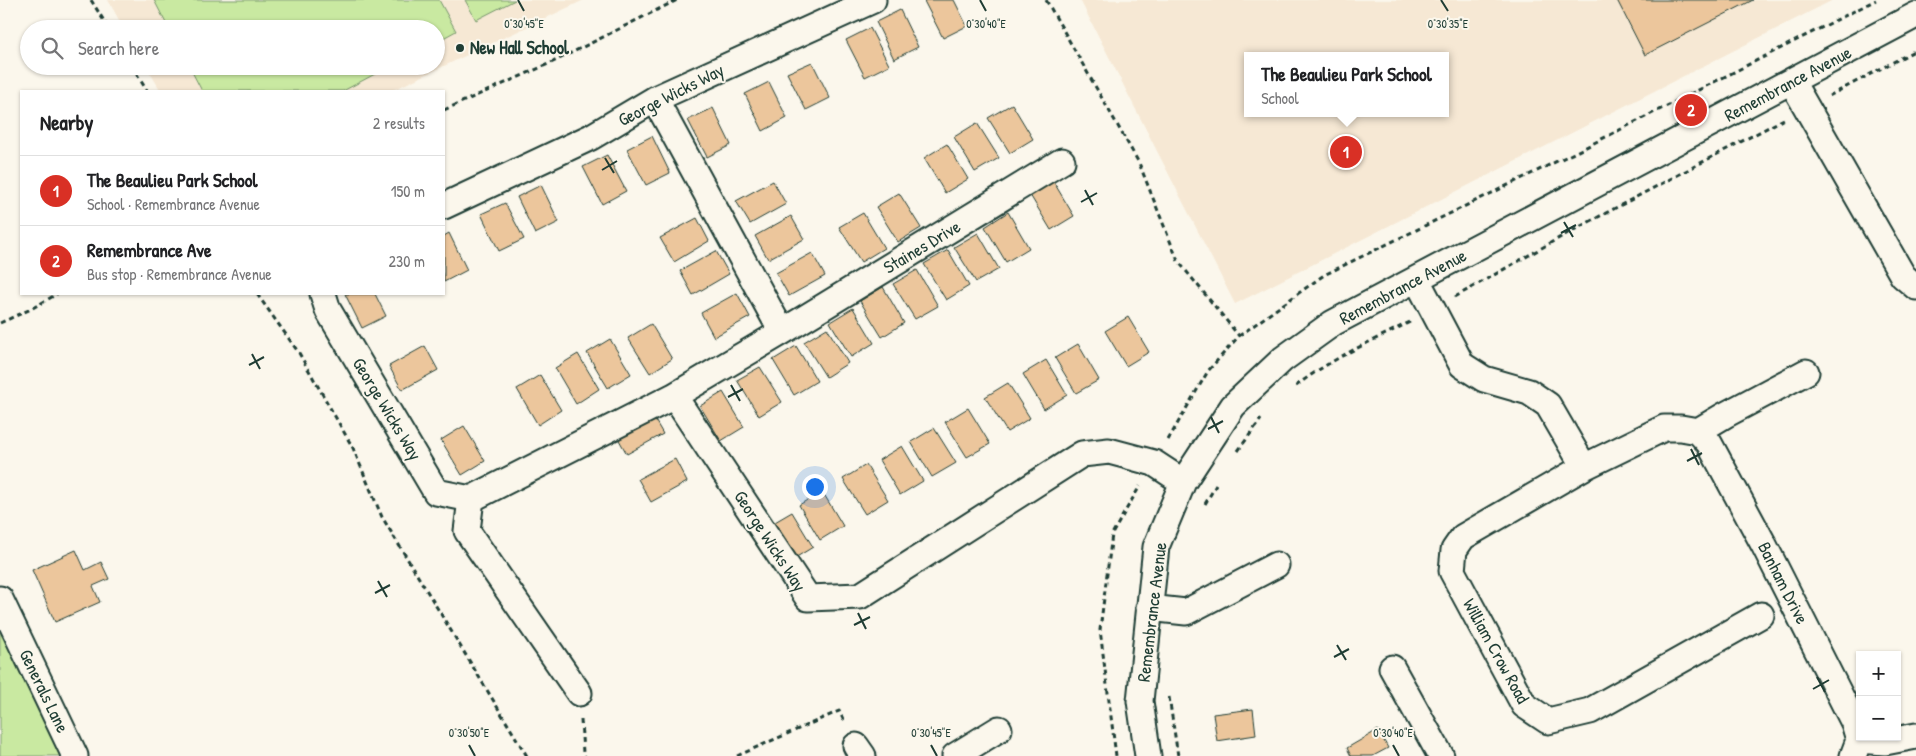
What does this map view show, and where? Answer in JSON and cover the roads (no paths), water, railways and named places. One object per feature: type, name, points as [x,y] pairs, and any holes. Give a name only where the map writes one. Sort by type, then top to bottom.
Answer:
[{"type":"street","name":"George Wicks Way","points":[[445,206],[591,137],[655,98],[873,0]]},
{"type":"street","name":"Remembrance Avenue","points":[[1148,756],[1140,701],[1156,547],[1183,482],[1233,406],[1283,359],[1333,324],[1916,15]]},
{"type":"street","points":[[1792,82],[1903,276],[1916,286]]},
{"type":"street","points":[[655,98],[782,332]]},
{"type":"street","name":"Staines Drive","points":[[674,396],[1062,162]]},
{"type":"street","points":[[1417,280],[1462,365],[1484,379],[1529,392],[1548,405],[1584,467],[1664,428],[1698,431],[1806,372]]},
{"type":"street","name":"George Wicks Way","points":[[323,295],[328,310],[436,492],[471,499]]},
{"type":"street","name":"George Wicks Way","points":[[674,396],[808,598],[860,596],[1082,454],[1109,451],[1154,463],[1183,482]]},
{"type":"street","points":[[579,693],[467,531],[471,499],[674,396]]},
{"type":"street","name":"Banham Drive","points":[[1698,431],[1709,443],[1721,462],[1854,723],[1856,748],[1916,736]]},
{"type":"street","name":"William Crow Road","points":[[1584,467],[1463,536],[1454,550],[1452,570],[1524,705],[1548,721],[1590,711],[1762,616]]},
{"type":"street","points":[[1149,608],[1186,612],[1276,565]]},
{"type":"street","name":"Generals Lane","points":[[0,599],[75,756]]},
{"type":"street","points":[[1392,668],[1441,756]]},
{"type":"street","points":[[954,756],[999,729]]},
{"type":"place","name":"New Hall School","points":[[460,48]]},
{"type":"place","name":"Remembrance Ave","points":[[1691,110]]},
{"type":"place","name":"The Beaulieu Park School","points":[[1346,152]]}]
